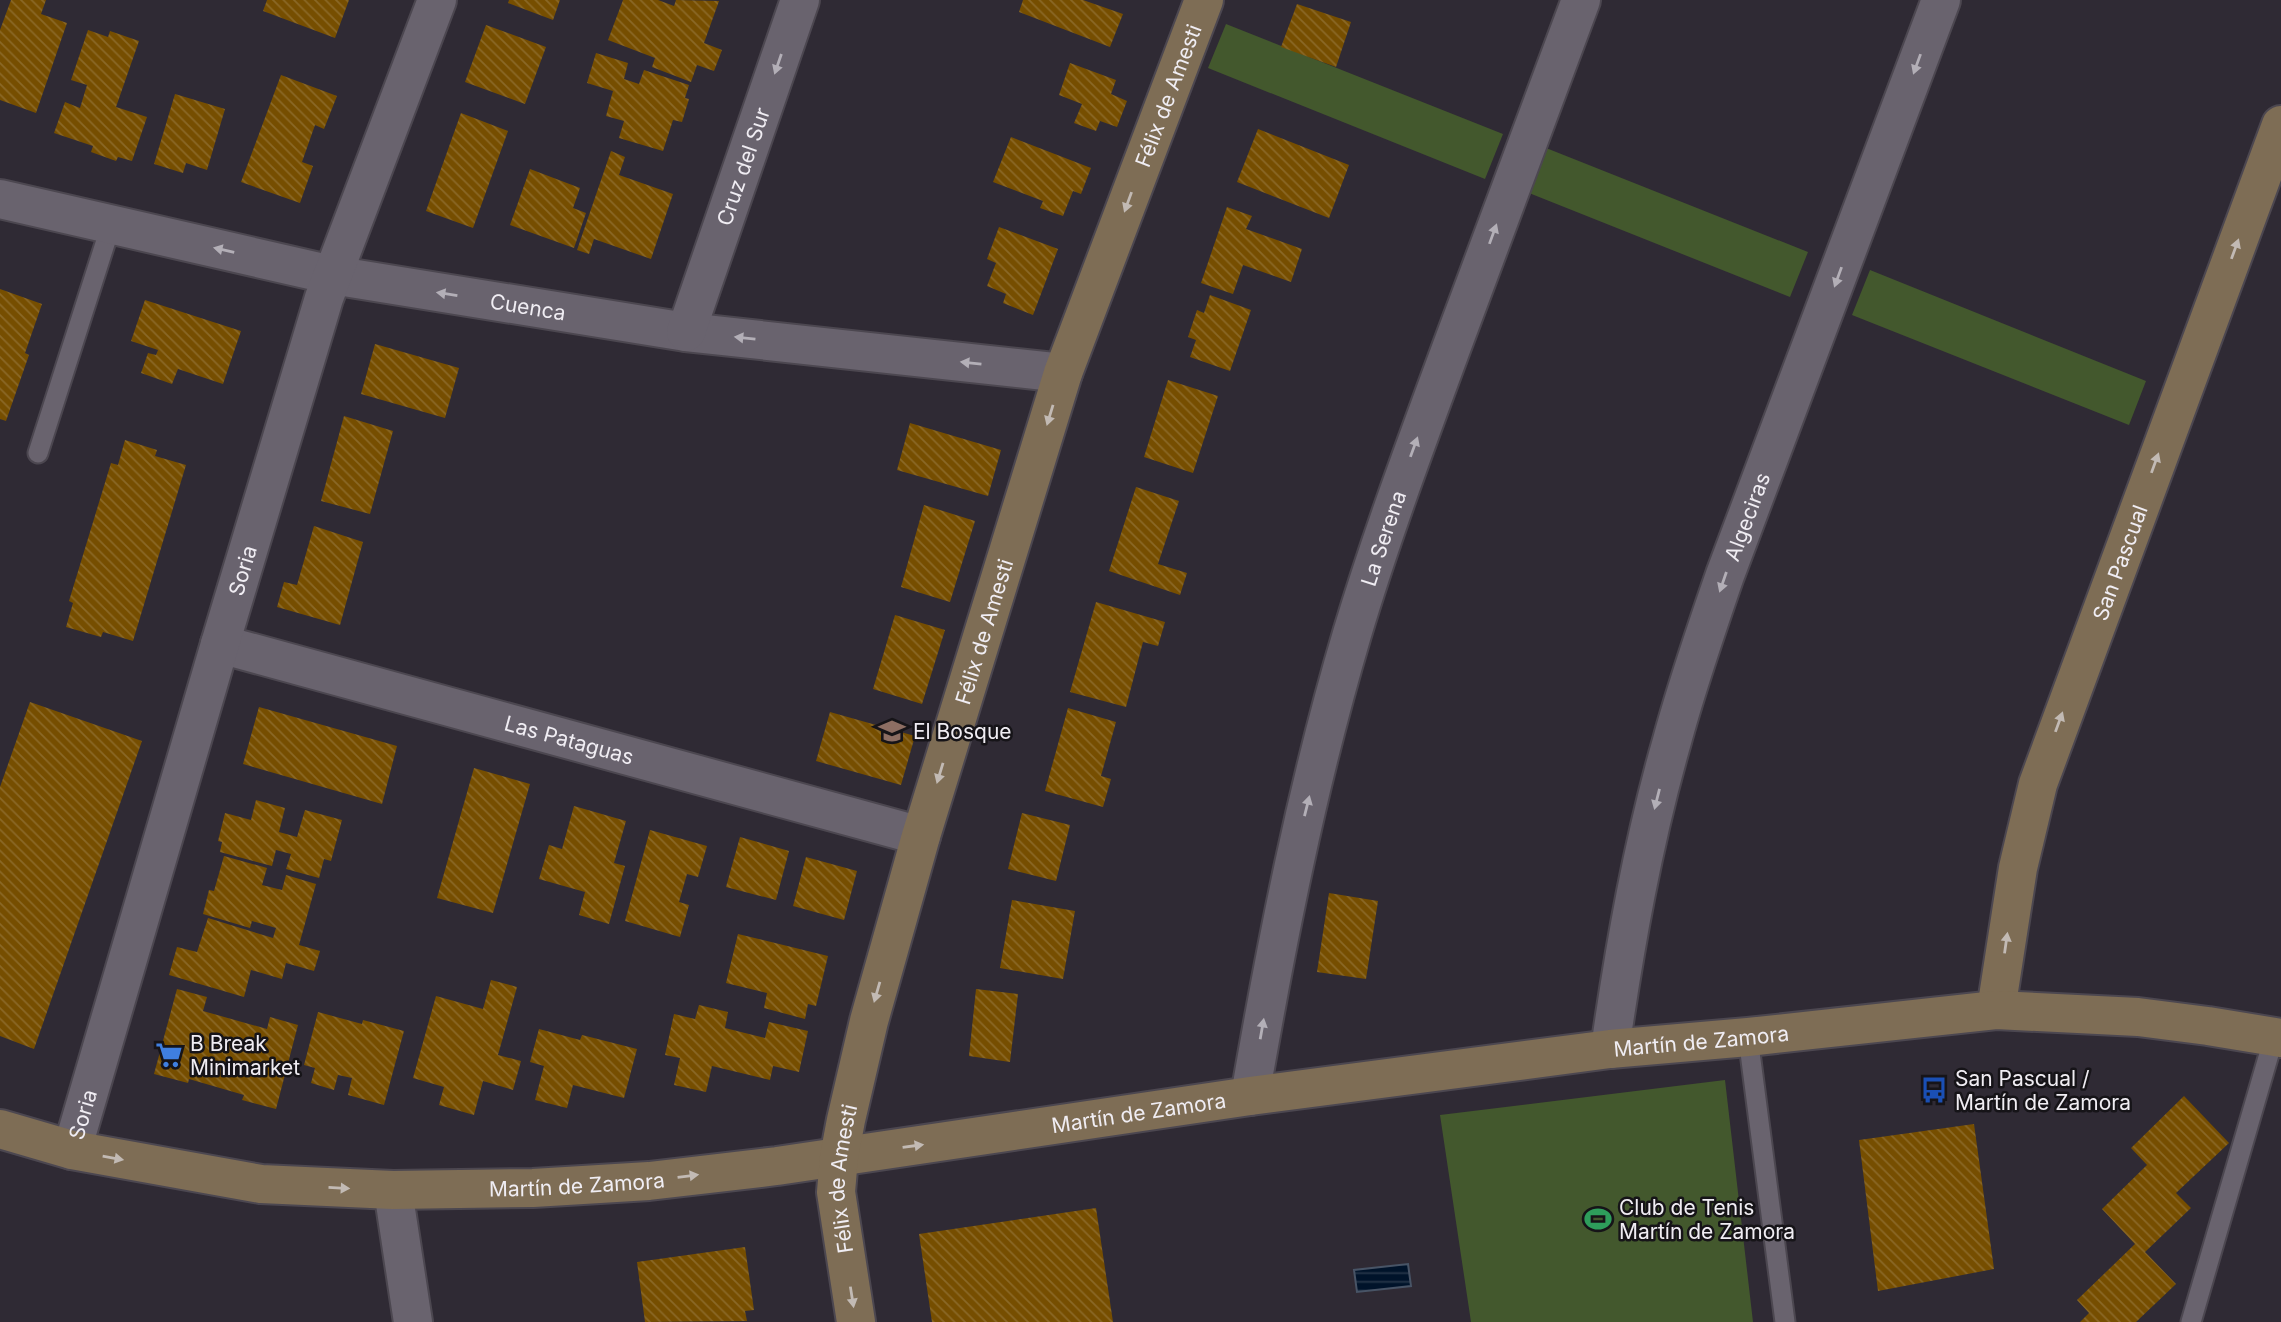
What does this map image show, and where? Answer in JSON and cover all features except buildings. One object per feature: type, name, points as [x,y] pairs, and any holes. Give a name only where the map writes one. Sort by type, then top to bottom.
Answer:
[{"type":"street","name":"Soria","points":[[72,1150],[220,644],[332,275],[437,0]]},
{"type":"street","name":"Cruz del Sur","points":[[687,332],[800,0]]},
{"type":"street","name":"Félix de Amesti","points":[[856,1322],[836,1192],[839,1157],[869,1021],[921,836],[1063,373],[1203,0]]},
{"type":"street","name":"La Serena","points":[[1250,1096],[1292,870],[1329,715],[1352,634],[1381,540],[1414,448],[1581,0]]},
{"type":"street","name":"Algeciras","points":[[1610,1049],[1649,828],[1697,658],[1725,575],[1941,0]]},
{"type":"street","name":"San Pascual","points":[[1996,1010],[2018,868],[2038,784],[2281,125]]},
{"type":"street","name":"Cuenca","points":[[0,200],[332,275],[687,332],[1063,373]]},
{"type":"street","name":"Las Pataguas","points":[[220,644],[921,836]]},
{"type":"street","name":"Martín de Zamora","points":[[0,1129],[72,1150],[261,1184],[393,1190],[533,1188],[649,1181],[839,1157],[1250,1096],[1610,1049],[1996,1010],[2138,1017],[2278,1038]]},
{"type":"street","points":[[393,1190],[413,1322]]},
{"type":"lane","points":[[38,453],[111,225]]},
{"type":"lane","points":[[1748,1037],[1785,1322]]},
{"type":"lane","points":[[2191,1322],[2278,1038]]},
{"type":"green space","points":[[1226,24],[1503,134],[1485,179],[1208,68]]},
{"type":"green space","points":[[1531,142],[1808,252],[1790,297],[1514,187]]},
{"type":"green space","points":[[1870,270],[2146,381],[2129,425],[1852,315]]},
{"type":"green space","name":"Club de Tenis Martín de Zamora","points":[[1725,1080],[1753,1322],[1471,1322],[1440,1115]]},
{"type":"water","points":[[1408,1264],[1411,1286],[1357,1292],[1354,1270]]},
{"type":"place","name":"El Bosque","points":[[892,731]]},
{"type":"place","name":"B Break Minimarket","points":[[169,1055]]},
{"type":"place","name":"San Pascual / Martín de Zamora","points":[[1934,1090]]},
{"type":"place","name":"Club de Tenis Martín de Zamora","points":[[1598,1219]]}]
